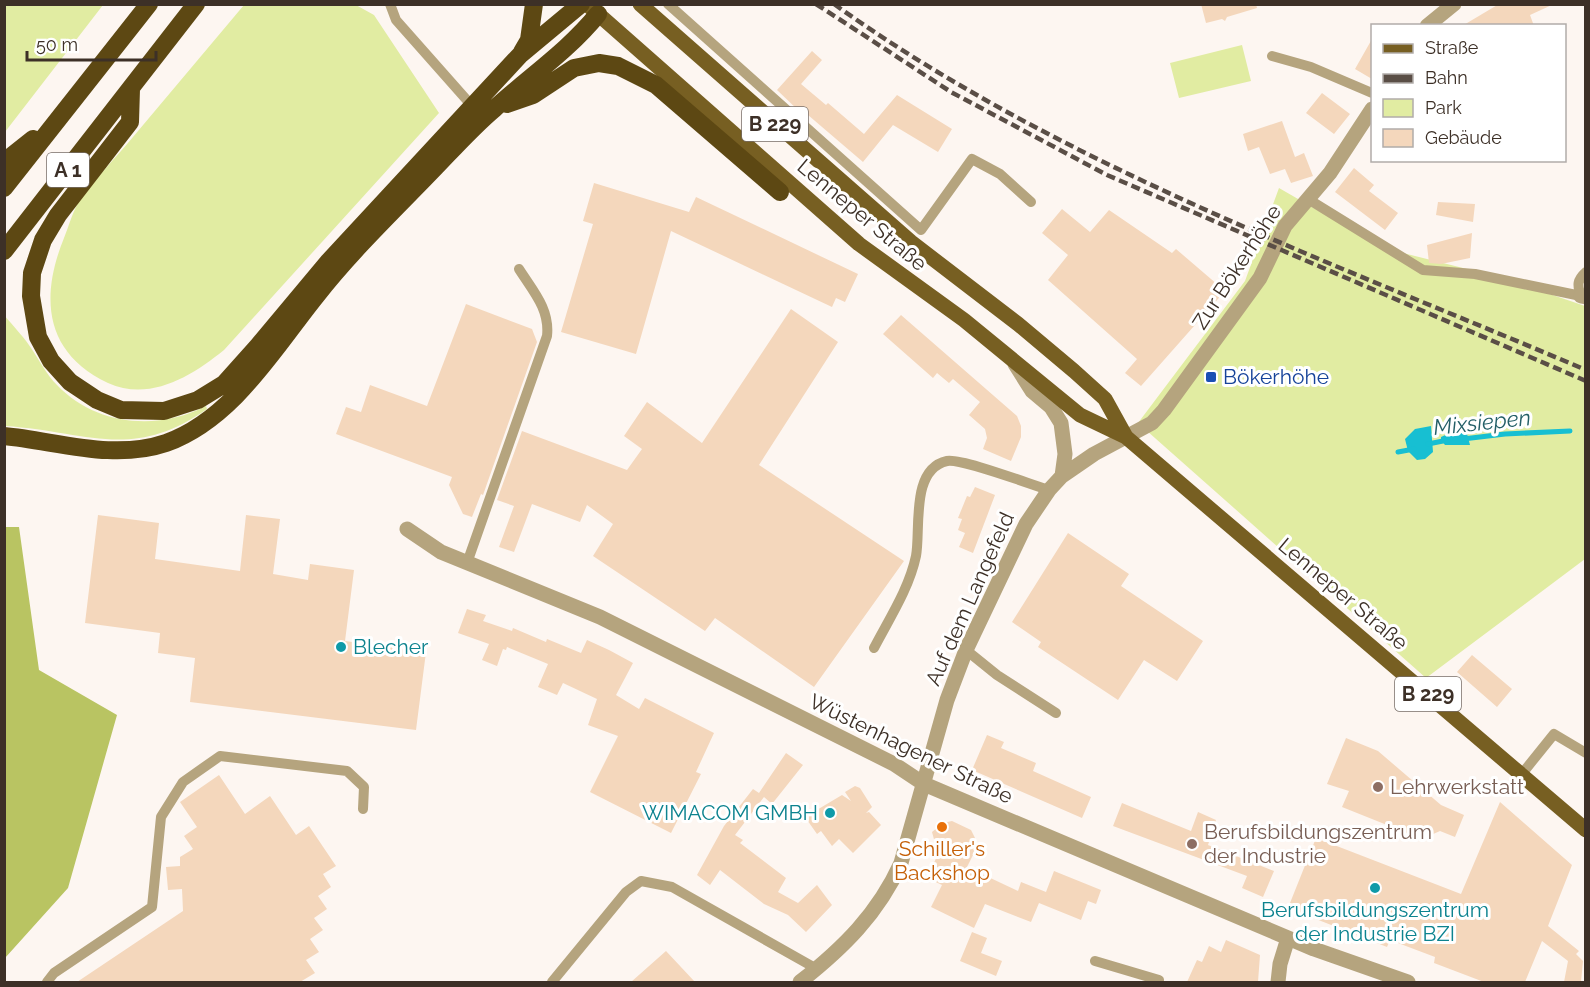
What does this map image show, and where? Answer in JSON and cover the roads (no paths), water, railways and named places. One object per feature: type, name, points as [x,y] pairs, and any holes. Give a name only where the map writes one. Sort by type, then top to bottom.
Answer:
[{"type":"highway","name":"A 1","points":[[4,188],[149,4]]},
{"type":"highway","name":"A 1","points":[[4,251],[196,4]]},
{"type":"highway","points":[[521,54],[529,40],[534,4]]},
{"type":"highway","points":[[131,89],[130,122],[58,215],[43,240],[32,273],[31,296],[38,337],[59,371],[97,400],[134,411],[164,411],[198,400],[224,384],[265,339],[328,261],[521,54],[581,4]]},
{"type":"highway","points":[[4,436],[84,448],[121,450],[165,443],[200,424],[261,368],[343,264],[493,110],[581,35],[596,8]]},
{"type":"highway","points":[[493,110],[532,95],[574,68],[599,63],[618,66],[656,85],[780,192]]},
{"type":"highway","points":[[4,162],[58,120]]},
{"type":"main road","name":"Lenneper Straße","points":[[640,4],[905,237],[1018,324],[1082,378],[1105,399],[1126,437]]},
{"type":"main road","name":"Lenneper Straße","points":[[596,8],[807,198],[893,271],[1012,358],[1080,415],[1126,437],[1586,830]]},
{"type":"main road","points":[[780,192],[807,198]]},
{"type":"street","points":[[1429,24],[1454,4]]},
{"type":"street","name":"Zur Bökerhöhe","points":[[1126,437],[1152,423],[1164,410],[1260,278],[1282,230],[1352,141],[1371,111]]},
{"type":"street","points":[[1012,358],[1032,391],[1051,407],[1061,423],[1065,454],[1062,476]]},
{"type":"street","name":"Auf dem Langefeld","points":[[800,982],[865,923],[890,888],[901,863],[947,700],[966,650],[1026,524],[1048,490],[1062,476],[1126,437]]},
{"type":"street","name":"Wüstenhagener Straße","points":[[407,529],[441,552],[600,616],[894,764],[924,784],[1288,938],[1408,982]]},
{"type":"street","points":[[1278,982],[1280,964],[1288,938]]},
{"type":"lane","points":[[390,4],[396,20],[473,107]]},
{"type":"lane","points":[[668,4],[921,230],[972,159],[1000,174],[1031,202]]},
{"type":"lane","points":[[1272,56],[1311,67],[1371,93]]},
{"type":"lane","points":[[1308,199],[1423,270],[1475,274],[1583,297],[1578,280],[1586,272]]},
{"type":"lane","points":[[467,563],[547,336],[546,311],[519,269]]},
{"type":"lane","points":[[874,648],[900,600],[916,555],[917,505],[930,471],[946,461],[964,462],[1048,490]]},
{"type":"lane","points":[[966,650],[997,675],[1056,713]]},
{"type":"lane","points":[[1521,775],[1554,734],[1584,749]]},
{"type":"lane","points":[[47,982],[54,973],[152,907],[161,817],[183,782],[220,756],[347,771],[364,787],[363,809]]},
{"type":"lane","points":[[552,982],[626,892],[640,881],[672,887],[817,969]]},
{"type":"lane","points":[[1095,961],[1159,980]]},
{"type":"water","points":[[1431,426],[1433,452],[1425,459],[1417,460],[1408,451],[1405,439],[1415,429]]},
{"type":"water","points":[[1465,426],[1470,445],[1445,445],[1441,440],[1441,437]]},
{"type":"waterway","name":"Mixsiepen","points":[[1463,439],[1505,434],[1570,431]]},
{"type":"waterway","name":"Mixsiepen","points":[[1428,444],[1448,440]]},
{"type":"waterway","name":"Mixsiepen","points":[[1398,452],[1414,449]]},
{"type":"railway","points":[[816,4],[951,92],[1107,175],[1586,381]]},
{"type":"railway","points":[[834,4],[920,62],[1011,114],[1104,162],[1296,249],[1586,370]]},
{"type":"place","name":"Bökerhöhe","points":[[1211,377]]},
{"type":"place","name":"Blecher","points":[[341,647]]},
{"type":"place","name":"Lehrwerkstatt","points":[[1378,787]]},
{"type":"place","name":"WIMACOM GMBH","points":[[830,813]]},
{"type":"place","name":"Schiller's Backshop","points":[[942,827]]},
{"type":"place","name":"Berufsbildungszentrum der Industrie","points":[[1192,844]]},
{"type":"place","name":"Berufsbildungszentrum der Industrie BZI","points":[[1375,888]]}]
